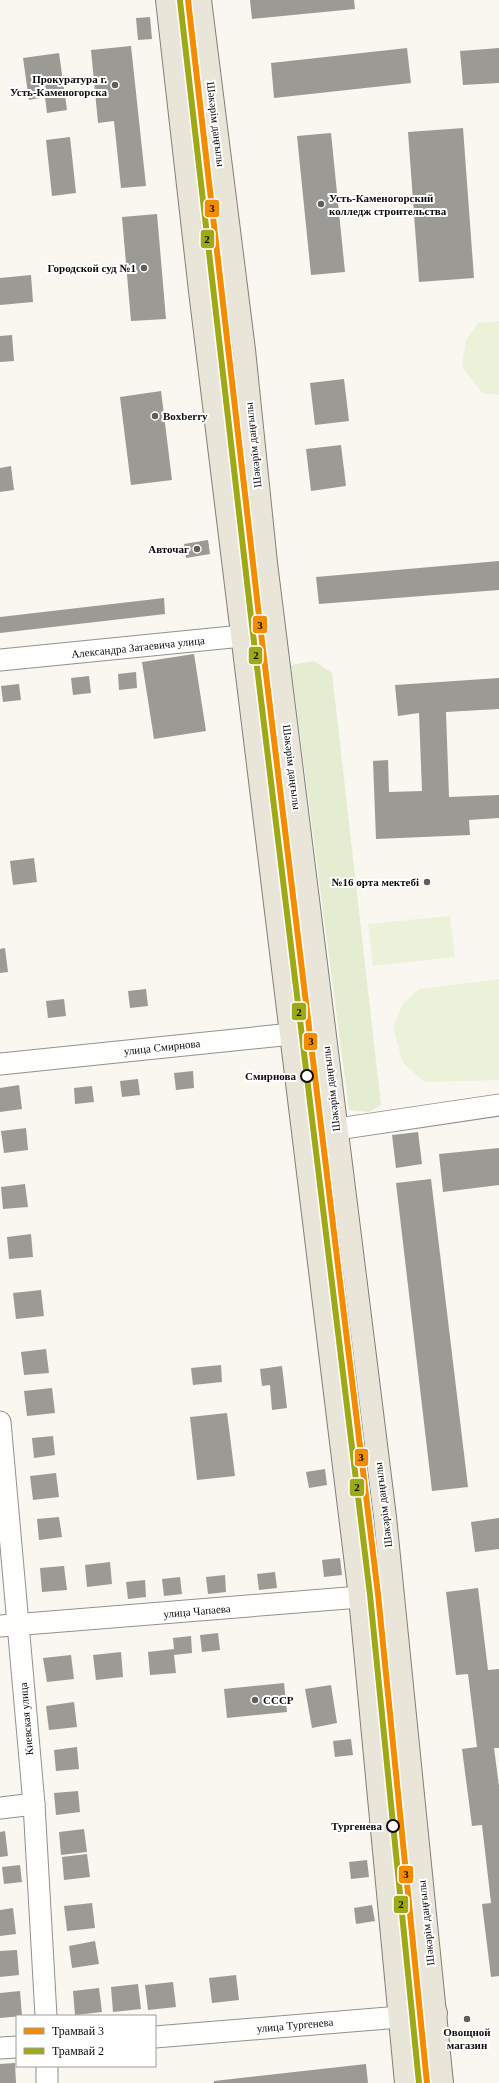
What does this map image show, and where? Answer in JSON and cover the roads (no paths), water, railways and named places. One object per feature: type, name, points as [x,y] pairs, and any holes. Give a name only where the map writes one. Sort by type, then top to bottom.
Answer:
[{"type":"main road","points":[[167,0],[242,636],[360,1597],[406,2083]]},
{"type":"main road","name":"Шәкәрім даңғылы","points":[[200,0],[243,342],[275,631],[393,1591],[442,2083]]},
{"type":"main road","name":"Александра Затаевича улица","points":[[242,636],[275,631]]},
{"type":"main road","name":"улица Смирнова","points":[[292,1034],[324,1032]]},
{"type":"main road","name":"улица Чапаева","points":[[360,1597],[393,1591]]},
{"type":"main road","name":"улица Тургенева","points":[[400,2017],[436,2014]]},
{"type":"street","name":"Александра Затаевича улица","points":[[0,660],[242,636]]},
{"type":"street","name":"улица Смирнова","points":[[0,1064],[292,1034]]},
{"type":"street","points":[[304,1134],[499,1105]]},
{"type":"street","name":"Киевская улица","points":[[0,1422],[9,1626],[34,1804],[46,2015]]},
{"type":"street","name":"улица Чапаева","points":[[9,1626],[360,1597]]},
{"type":"street","points":[[0,1808],[34,1804]]},
{"type":"street","name":"улица Тургенева","points":[[156,2036],[400,2017]]},
{"type":"street","points":[[0,2048],[16,2047]]},
{"type":"street","points":[[47,2067],[47,2083]]},
{"type":"tram line","name":"3","points":[[188,0],[261,633],[378,1594],[427,2083]]},
{"type":"tram line","name":"2","points":[[180,1],[253,634],[370,1595],[419,2083]]},
{"type":"place","name":"Прокуратура г. Усть-Каменогорска","points":[[115,85]]},
{"type":"place","name":"Усть-Каменогорский колледж строительства","points":[[321,204]]},
{"type":"place","name":"Городской суд №1","points":[[144,268]]},
{"type":"place","name":"Boxberry","points":[[155,416]]},
{"type":"place","name":"Авточаг","points":[[197,549]]},
{"type":"place","name":"№16 орта мектебі","points":[[427,882]]},
{"type":"place","name":"Смирнова","points":[[307,1076]]},
{"type":"place","name":"СССР","points":[[255,1700]]},
{"type":"place","name":"Тургенева","points":[[393,1826]]},
{"type":"place","name":"Овощной магазин","points":[[467,2019]]}]
